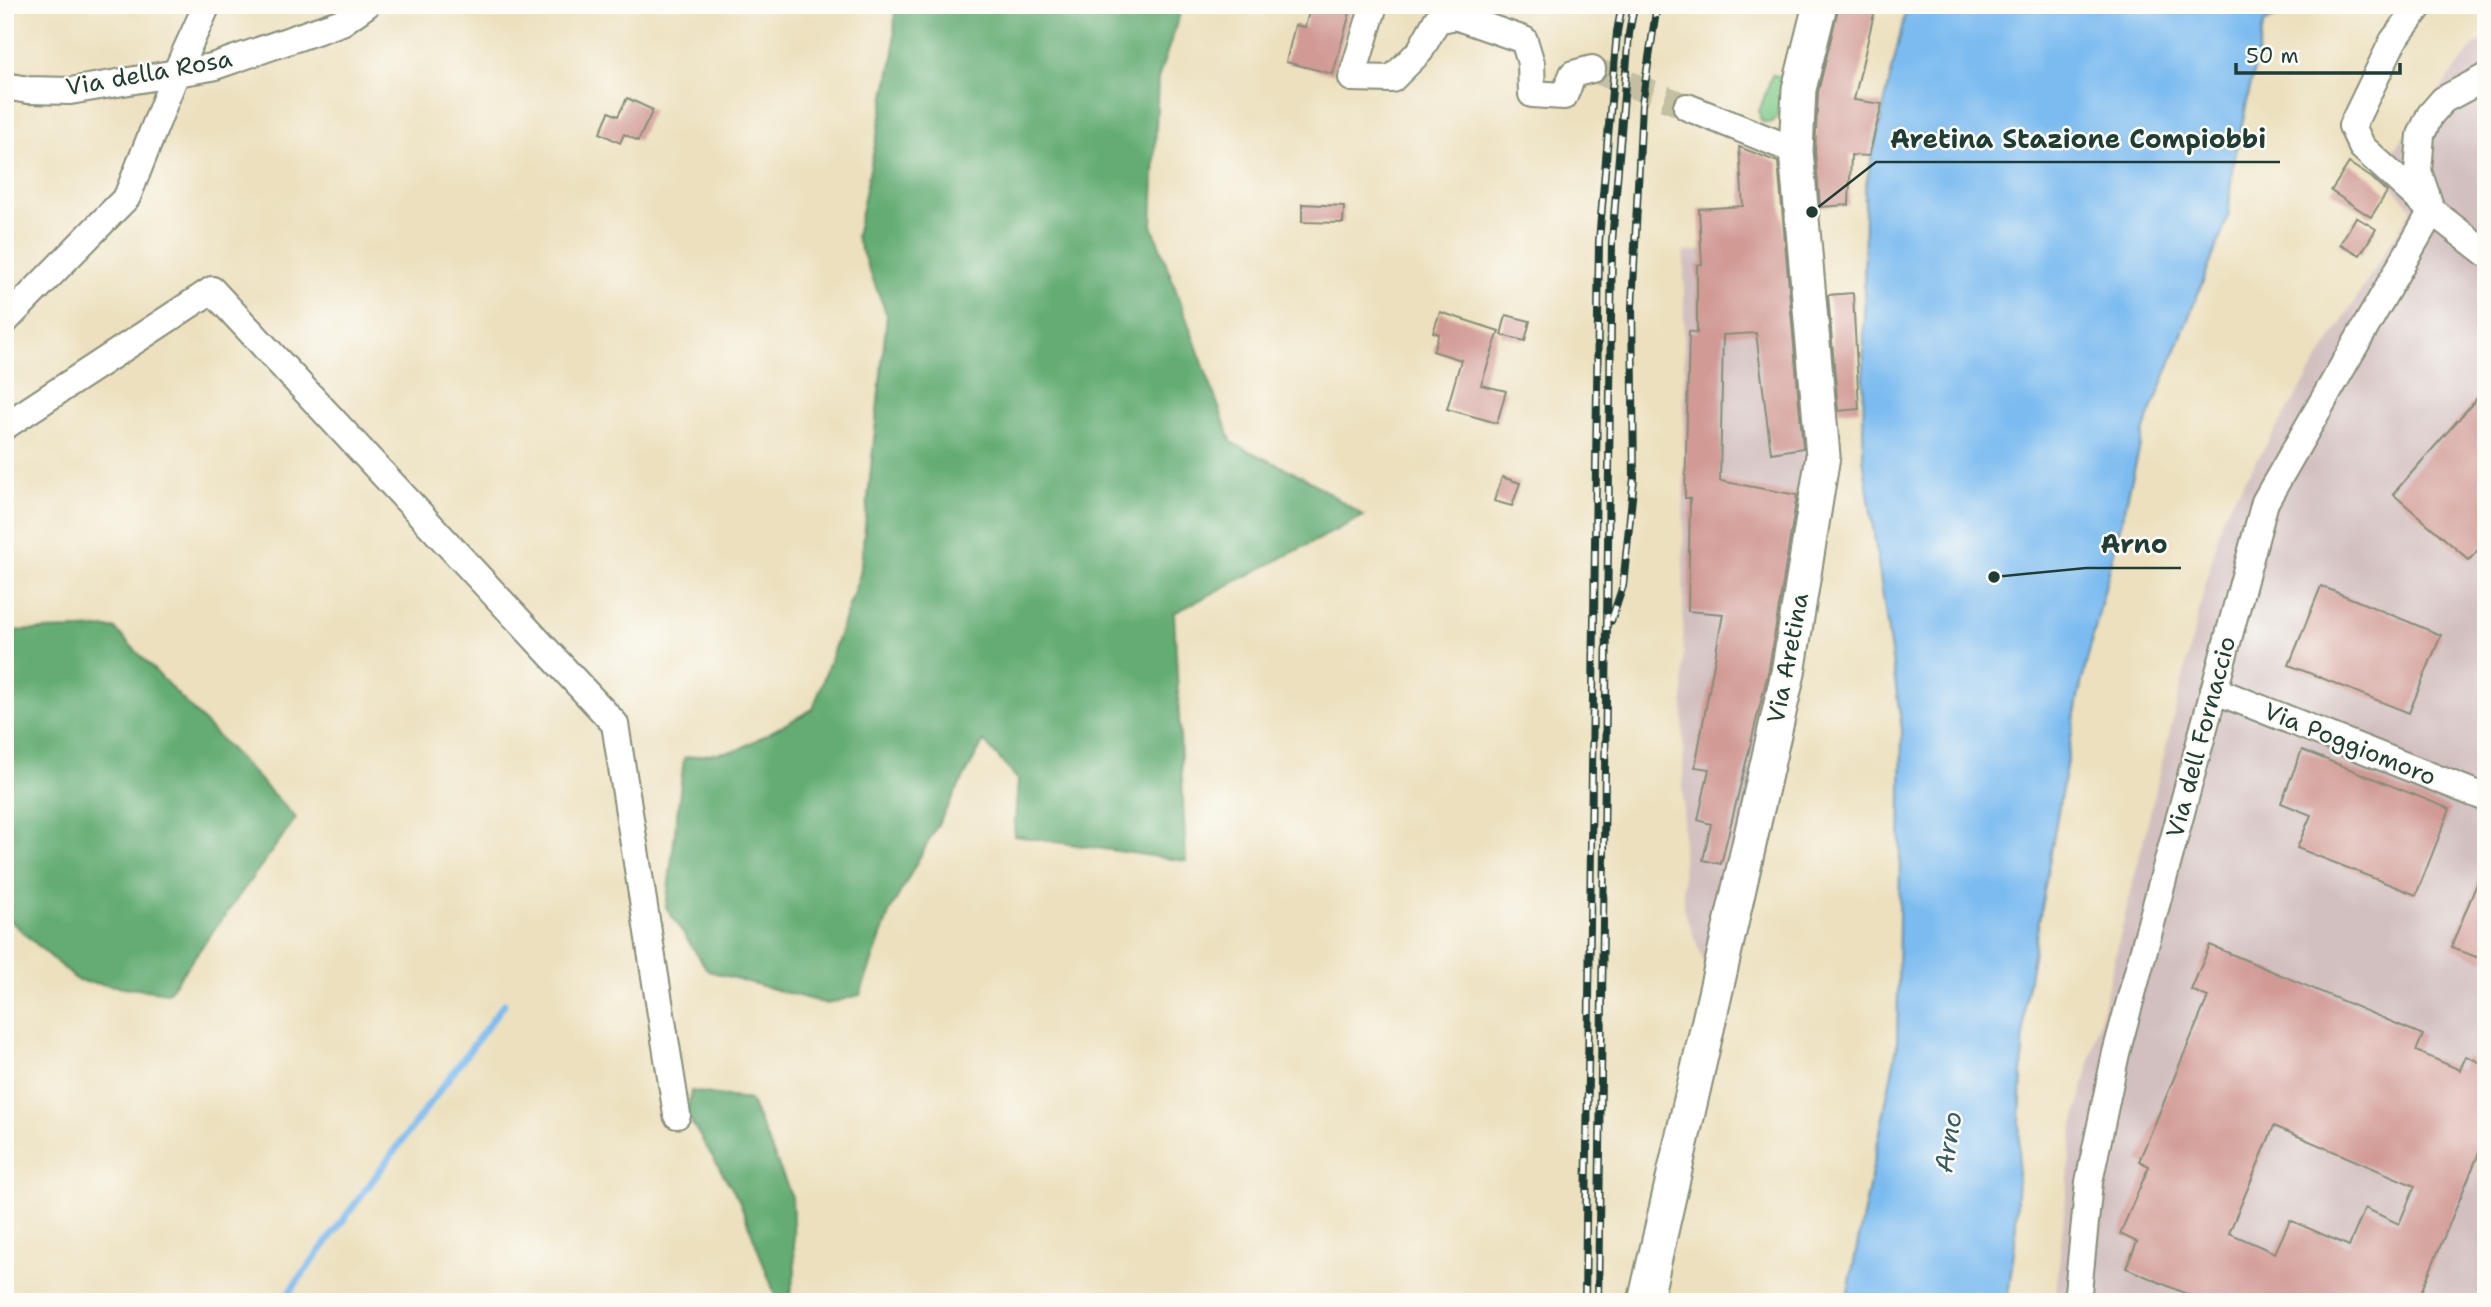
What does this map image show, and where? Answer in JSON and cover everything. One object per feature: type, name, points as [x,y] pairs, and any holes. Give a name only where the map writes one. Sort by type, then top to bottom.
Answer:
[{"type":"main road","name":"Via Aretina","points":[[1645,1302],[1788,673],[1823,456],[1796,151],[1799,89],[1820,5]]},
{"type":"street","points":[[5,321],[127,197],[176,73],[207,5]]},
{"type":"street","name":"Via della Rosa","points":[[5,86],[28,90],[70,91],[212,67],[342,22],[366,5]]},
{"type":"street","points":[[1374,5],[1352,78],[1392,79],[1420,51],[1437,20],[1455,16],[1524,40],[1531,63],[1532,94],[1564,96],[1573,74],[1592,69]]},
{"type":"street","points":[[2420,5],[2393,41],[2352,126],[2362,147],[2432,211],[2486,253]]},
{"type":"street","points":[[2432,211],[2418,172],[2421,135],[2430,115],[2443,100],[2486,77]]},
{"type":"street","points":[[1687,107],[1796,151]]},
{"type":"street","name":"Via dell Fornaccio","points":[[2078,1302],[2089,1182],[2116,1053],[2265,502],[2432,211]]},
{"type":"street","points":[[5,426],[212,290],[615,724],[677,1115]]},
{"type":"street","name":"Via Poggiomoro","points":[[2214,690],[2486,798]]},
{"type":"shaded area","points":[[2486,41],[2486,1302],[2055,1302],[2073,1130],[2222,517],[2412,208],[2378,170],[2475,44]]},
{"type":"shaded area","points":[[1814,243],[1836,467],[1724,1013],[1683,909],[1684,252]]},
{"type":"green space","points":[[895,5],[1183,5],[1158,79],[1152,225],[1232,443],[1302,476],[1364,516],[1174,613],[1186,861],[1014,836],[1018,780],[984,741],[890,911],[860,995],[827,1004],[708,971],[666,907],[684,758],[738,750],[813,709],[860,574],[887,315],[856,237],[894,52]]},
{"type":"green space","points":[[1772,75],[1787,77],[1777,117],[1768,123],[1761,121],[1759,112]]},
{"type":"green space","points":[[114,628],[296,818],[168,993],[78,981],[5,916],[5,631]]},
{"type":"green space","points":[[691,1091],[750,1100],[792,1197],[795,1272],[788,1302],[778,1302],[739,1200],[687,1115]]},
{"type":"water","name":"Arno","points":[[1907,5],[2298,5],[2264,23],[2232,171],[2228,218],[2144,430],[2078,697],[2025,1001],[2015,1244],[2007,1302],[1846,1302],[1897,1047],[1902,729],[1863,457],[1865,188]]},
{"type":"building","points":[[1311,5],[1337,5],[1351,9],[1333,74],[1286,62],[1295,25],[1305,27]]},
{"type":"building","points":[[1839,5],[1876,5],[1854,100],[1882,104],[1869,156],[1851,155],[1849,205],[1820,207],[1815,151],[1818,92]]},
{"type":"building","points":[[627,98],[653,110],[638,141],[624,134],[620,143],[600,133],[609,112],[618,116]]},
{"type":"building","points":[[1739,147],[1778,162],[1803,448],[1771,453],[1756,333],[1723,335],[1720,481],[1797,495],[1769,669],[1721,864],[1703,860],[1711,824],[1698,820],[1709,769],[1695,767],[1723,614],[1688,611],[1690,498],[1685,498],[1689,331],[1697,333],[1697,265],[1702,264],[1699,209],[1743,206]]},
{"type":"building","points":[[2349,163],[2387,192],[2371,217],[2331,191]]},
{"type":"building","points":[[1302,204],[1344,206],[1343,223],[1302,222]]},
{"type":"building","points":[[2356,217],[2376,229],[2360,255],[2340,244]]},
{"type":"building","points":[[1853,293],[1859,409],[1838,411],[1828,295]]},
{"type":"building","points":[[1440,312],[1499,331],[1481,385],[1506,391],[1497,423],[1447,409],[1461,360],[1433,351],[1439,334],[1433,332]]},
{"type":"building","points":[[1506,315],[1530,321],[1525,341],[1501,335]]},
{"type":"building","points":[[2486,388],[2486,541],[2469,560],[2393,494]]},
{"type":"building","points":[[1502,477],[1520,483],[1512,506],[1494,501]]},
{"type":"building","points":[[2321,586],[2441,635],[2409,713],[2289,665]]},
{"type":"building","points":[[2302,750],[2450,809],[2416,895],[2297,848],[2311,815],[2281,803]]},
{"type":"building","points":[[2486,864],[2486,961],[2451,947]]},
{"type":"building","points":[[2210,945],[2423,1035],[2416,1051],[2460,1070],[2466,1056],[2486,1065],[2486,1136],[2417,1302],[2205,1302],[2126,1268],[2137,1242],[2120,1234],[2149,1166],[2139,1161],[2208,997],[2191,990]],"holes":[[[2274,1126],[2415,1186],[2399,1224],[2365,1208],[2349,1246],[2290,1220],[2275,1253],[2229,1233]]]},
{"type":"waterway","points":[[282,1302],[504,1004]]},
{"type":"tunnel","points":[[1592,69],[1687,107]]},
{"type":"railway","points":[[1585,1302],[1599,241],[1617,32],[1622,5]]},
{"type":"railway","points":[[1598,1302],[1612,242],[1629,34],[1634,5]]},
{"type":"railway","points":[[1611,621],[1623,586],[1634,478],[1632,307],[1642,104],[1657,5]]},
{"type":"place","name":"Aretina Stazione Compiobbi","points":[[1812,212]]},
{"type":"place","name":"Arno","points":[[1994,577]]}]
